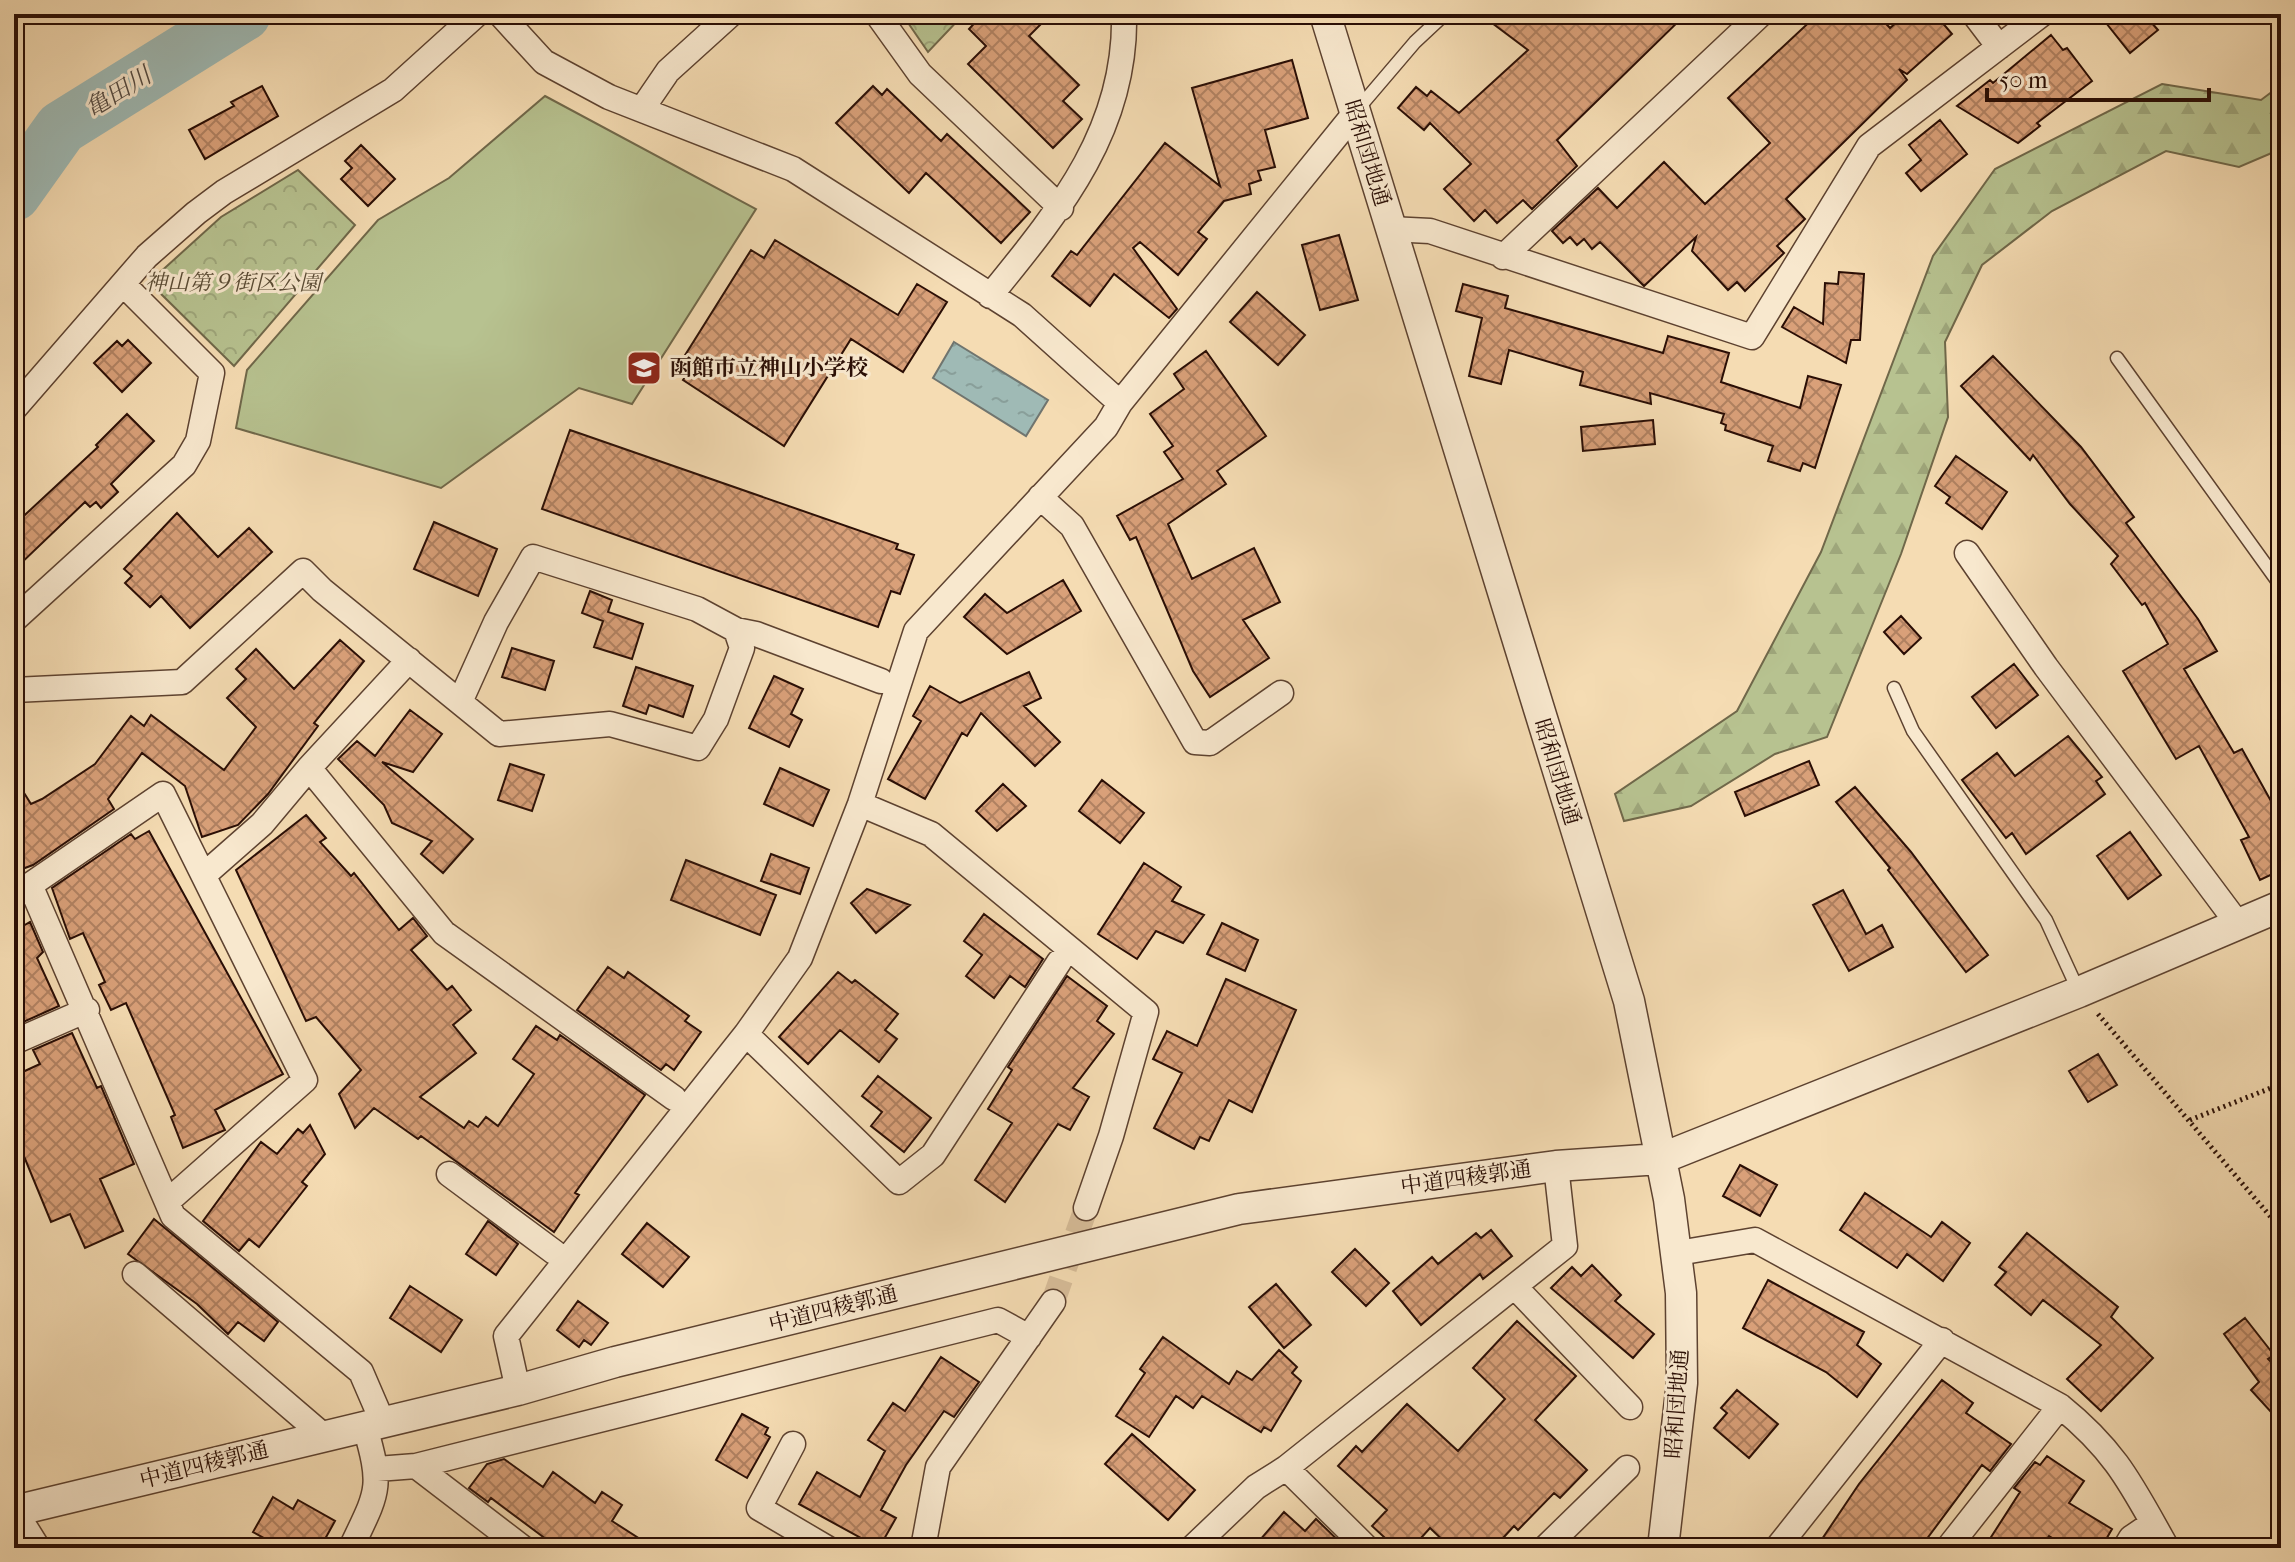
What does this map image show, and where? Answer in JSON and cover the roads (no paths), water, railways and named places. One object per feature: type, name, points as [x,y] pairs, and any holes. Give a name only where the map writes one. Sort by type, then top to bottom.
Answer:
[{"type":"street","points":[[14,409],[147,256],[196,213],[224,192],[393,90],[477,14]]},
{"type":"street","points":[[500,14],[544,62],[609,97],[793,169],[1022,315],[1120,403]]},
{"type":"street","points":[[642,109],[668,71],[731,14]]},
{"type":"street","points":[[877,14],[920,74],[1061,208]]},
{"type":"street","points":[[990,296],[1061,208],[1094,152],[1112,110],[1125,40],[1124,14]]},
{"type":"street","name":"昭和団地通","points":[[1325,14],[1629,1001],[1678,1253],[1682,1383],[1663,1548]]},
{"type":"street","points":[[1503,257],[1761,14]]},
{"type":"street","points":[[1974,14],[1999,47]]},
{"type":"street","points":[[1390,229],[1430,231],[1752,337],[1869,146],[2042,14]]},
{"type":"street","points":[[518,1390],[506,1336],[746,1034],[800,958],[860,804],[916,631],[1106,427],[1120,403],[1328,151],[1355,113]]},
{"type":"street","points":[[14,620],[184,465],[198,441],[212,373],[124,285]]},
{"type":"street","points":[[1040,497],[1072,526],[1195,742],[1210,743],[1281,693]]},
{"type":"street","points":[[1967,553],[2046,667],[2238,924]]},
{"type":"street","points":[[460,702],[496,622],[533,557],[697,609],[736,630],[756,634],[881,681]]},
{"type":"street","points":[[14,690],[182,682],[303,571],[499,734],[610,724],[698,748],[716,719],[742,648],[736,630]]},
{"type":"street","points":[[204,875],[262,824],[409,660]]},
{"type":"street","points":[[309,768],[444,933],[674,1098]]},
{"type":"street","points":[[167,1202],[305,1080],[163,794],[23,892],[87,1010],[167,1202],[173,1216],[361,1372],[374,1425],[376,1495],[351,1548]]},
{"type":"street","points":[[860,804],[931,834],[1146,1012],[1111,1136],[1086,1208]]},
{"type":"street","name":"中道四稜郭通","points":[[14,1511],[518,1390],[615,1362],[1239,1209],[1556,1166],[1660,1159],[2079,992],[2281,906]]},
{"type":"street","points":[[746,1034],[899,1182],[933,1155],[1059,962]]},
{"type":"street","points":[[14,1042],[87,1010]]},
{"type":"street","points":[[1192,1548],[1256,1487],[1286,1468],[1565,1246],[1556,1166]]},
{"type":"street","points":[[449,1174],[554,1252]]},
{"type":"street","points":[[1678,1253],[1755,1240],[2060,1406],[2085,1426],[2122,1466],[2167,1548]]},
{"type":"street","points":[[135,1274],[324,1436]]},
{"type":"street","points":[[1515,1287],[1630,1407]]},
{"type":"street","points":[[923,1548],[938,1467],[1053,1302]]},
{"type":"street","points":[[377,1469],[416,1466],[998,1320],[1029,1337]]},
{"type":"street","points":[[1777,1548],[1942,1340]]},
{"type":"street","points":[[1948,1548],[2060,1406]]},
{"type":"street","points":[[793,1444],[759,1508],[790,1538],[827,1548]]},
{"type":"street","points":[[416,1466],[523,1548]]},
{"type":"street","points":[[1286,1468],[1367,1548]]},
{"type":"street","points":[[1557,1544],[1627,1468]]},
{"type":"street","points":[[14,1511],[38,1548]]},
{"type":"street","points":[[2125,1548],[2131,1538],[2153,1523]]},
{"type":"lane","points":[[1355,113],[1415,42],[1445,14]]},
{"type":"lane","points":[[2117,358],[2281,586]]},
{"type":"lane","points":[[1894,688],[1913,731],[2046,920],[2079,992]]},
{"type":"water","points":[[954,342],[1048,400],[1026,436],[933,378]]},
{"type":"waterway","name":"亀田川","points":[[14,194],[61,128],[244,14]]},
{"type":"tunnel","points":[[1053,1302],[1086,1208]]},
{"type":"place","name":"函館市立神山小学校","points":[[644,368]]},
{"type":"park label","name":"神山第９街区公園","points":[[233,283]]}]
